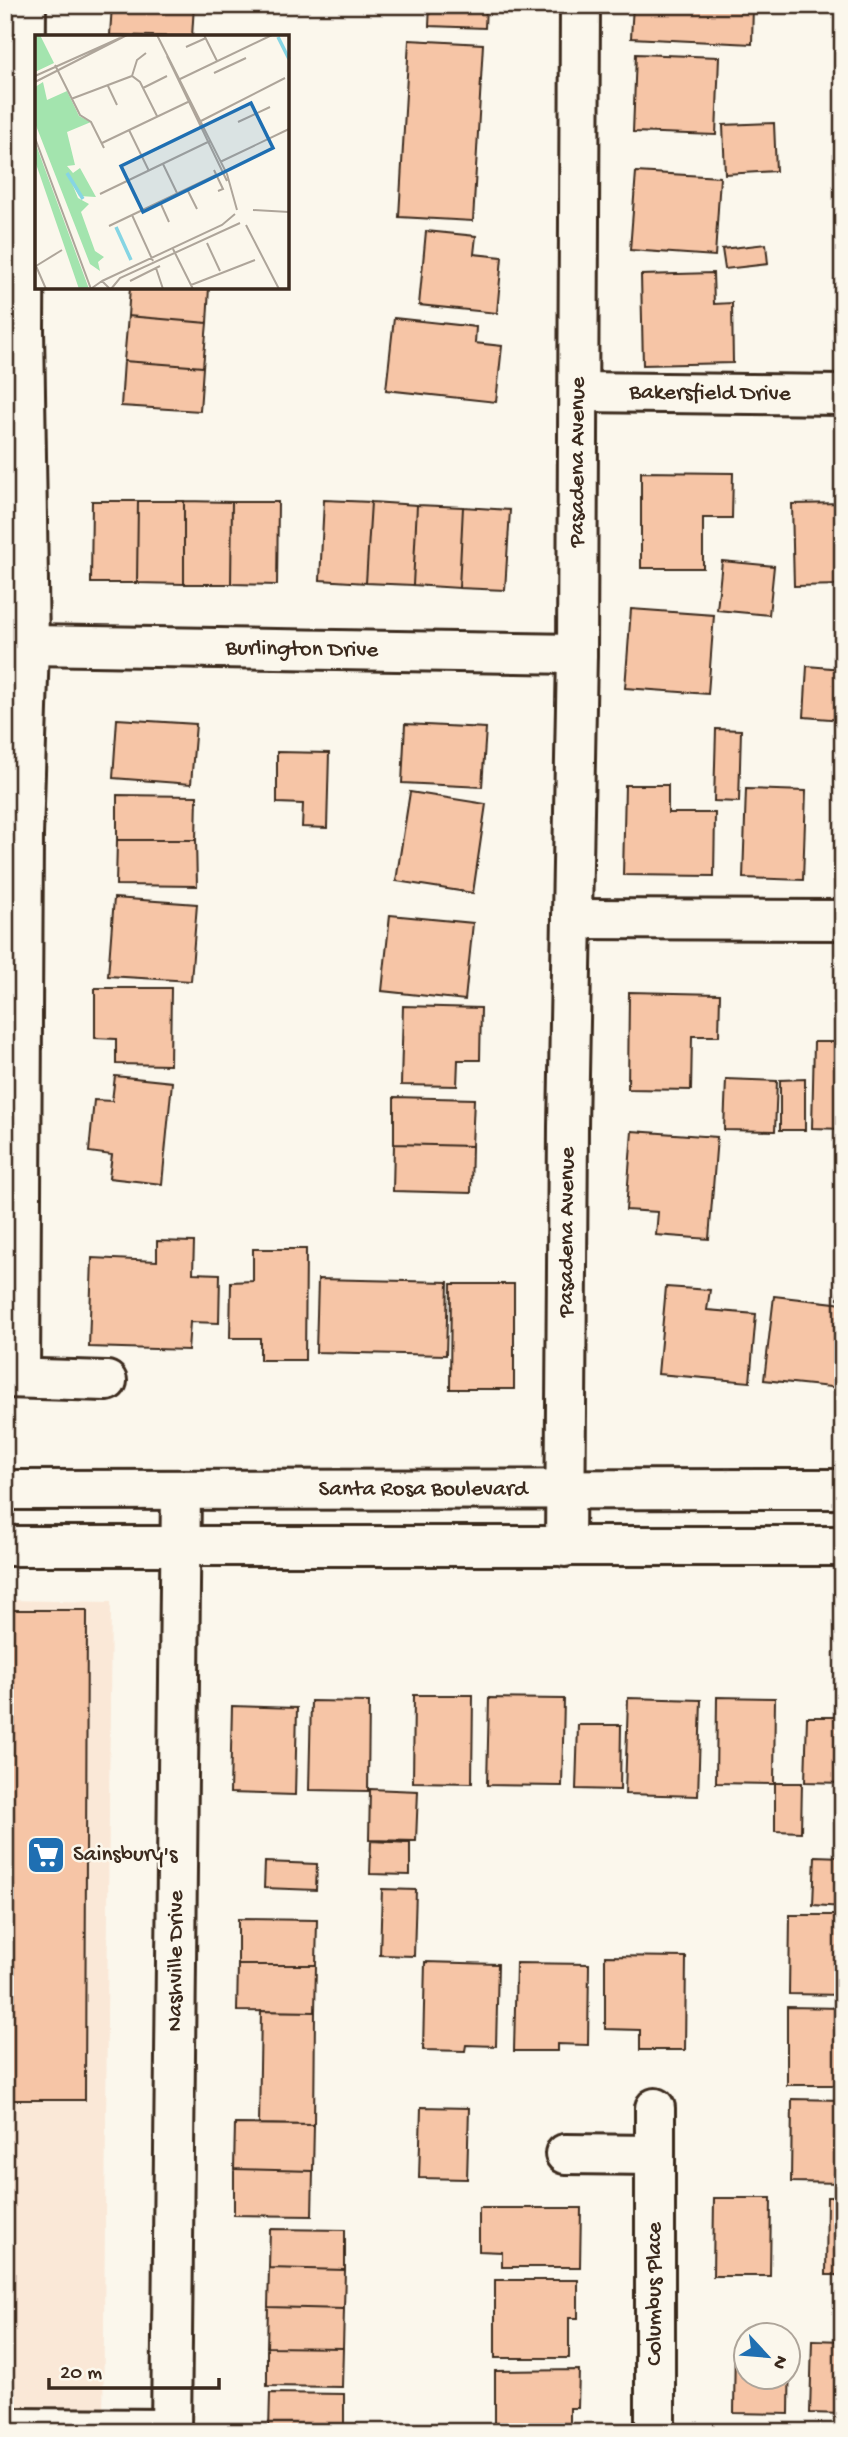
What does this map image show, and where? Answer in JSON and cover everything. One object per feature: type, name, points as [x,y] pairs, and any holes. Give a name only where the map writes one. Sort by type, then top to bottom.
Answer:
[{"type":"street","points":[[26,5],[15,329],[29,645],[14,836],[13,1378],[107,1381]]},
{"type":"street","name":"Pasadena Avenue","points":[[565,1547],[568,1492],[568,1126],[577,654],[580,5]]},
{"type":"street","name":"Bakersfield Drive","points":[[579,392],[843,395]]},
{"type":"street","name":"Burlington Drive","points":[[29,645],[577,654]]},
{"type":"street","points":[[572,919],[843,920]]},
{"type":"street","name":"Santa Rosa Boulevard","points":[[5,1490],[568,1492],[843,1489]]},
{"type":"street","name":"Nashville Drive","points":[[171,2430],[181,1491]]},
{"type":"street","points":[[5,1546],[843,1546]]},
{"type":"street","name":"Columbus Place","points":[[654,2432],[655,2108]]},
{"type":"street","points":[[565,2154],[655,2155]]},
{"type":"street","points":[[5,2428],[171,2430]]},
{"type":"shaded area","points":[[5,1600],[111,1602],[103,2432],[5,2432]]},
{"type":"building","points":[[112,5],[194,5],[192,35],[110,35]]},
{"type":"building","points":[[430,5],[486,5],[485,28],[429,26]]},
{"type":"building","points":[[633,5],[753,5],[752,44],[631,38]]},
{"type":"building","points":[[409,40],[483,44],[473,221],[399,217]]},
{"type":"building","points":[[636,54],[719,57],[716,135],[633,132]]},
{"type":"building","points":[[774,123],[776,171],[725,174],[723,125]]},
{"type":"building","points":[[636,172],[720,177],[715,256],[630,250]]},
{"type":"building","points":[[426,231],[476,236],[474,254],[502,257],[497,313],[419,305]]},
{"type":"building","points":[[766,244],[768,264],[725,269],[722,249]]},
{"type":"building","points":[[713,273],[714,304],[732,303],[733,363],[643,365],[641,275]]},
{"type":"building","points":[[130,289],[209,289],[207,323],[128,316]]},
{"type":"building","points":[[128,316],[207,323],[203,367],[124,361]]},
{"type":"building","points":[[394,318],[476,327],[475,343],[502,346],[496,402],[386,390]]},
{"type":"building","points":[[124,361],[203,367],[200,411],[121,406]]},
{"type":"building","points":[[641,472],[733,473],[732,518],[703,518],[703,568],[641,568]]},
{"type":"building","points":[[324,500],[371,502],[366,583],[320,580]]},
{"type":"building","points":[[92,501],[138,501],[137,583],[91,583]]},
{"type":"building","points":[[138,501],[184,501],[184,584],[137,583]]},
{"type":"building","points":[[184,501],[232,502],[231,584],[184,584]]},
{"type":"building","points":[[232,502],[278,502],[277,585],[231,584]]},
{"type":"building","points":[[371,502],[417,505],[413,585],[366,583]]},
{"type":"building","points":[[843,503],[843,585],[794,586],[792,504]]},
{"type":"building","points":[[417,505],[463,507],[459,588],[413,585]]},
{"type":"building","points":[[463,507],[510,510],[505,590],[459,588]]},
{"type":"building","points":[[722,561],[774,566],[769,615],[717,610]]},
{"type":"building","points":[[631,609],[714,615],[708,694],[625,688]]},
{"type":"building","points":[[807,666],[843,669],[843,720],[804,717]]},
{"type":"building","points":[[117,719],[196,724],[191,784],[113,778]]},
{"type":"building","points":[[405,724],[486,728],[482,787],[402,783]]},
{"type":"building","points":[[716,729],[741,730],[739,802],[714,801]]},
{"type":"building","points":[[277,752],[329,753],[327,828],[302,827],[303,804],[277,803]]},
{"type":"building","points":[[625,785],[668,785],[668,813],[715,813],[714,876],[623,875]]},
{"type":"building","points":[[746,789],[806,791],[803,880],[743,878]]},
{"type":"building","points":[[410,792],[486,804],[473,893],[396,881]]},
{"type":"building","points":[[117,795],[197,796],[196,840],[117,840]]},
{"type":"building","points":[[117,840],[196,840],[197,886],[116,885]]},
{"type":"building","points":[[114,898],[197,904],[191,981],[108,976]]},
{"type":"building","points":[[390,915],[473,923],[465,1000],[382,991]]},
{"type":"building","points":[[95,988],[171,988],[170,1065],[116,1064],[116,1039],[95,1038]]},
{"type":"building","points":[[629,992],[720,994],[719,1036],[692,1036],[691,1090],[628,1089]]},
{"type":"building","points":[[403,1006],[481,1008],[480,1060],[458,1060],[457,1086],[401,1085]]},
{"type":"building","points":[[814,1042],[843,1042],[843,1129],[812,1128]]},
{"type":"building","points":[[115,1076],[172,1082],[162,1184],[109,1178],[112,1155],[89,1152],[94,1100],[112,1101]]},
{"type":"building","points":[[726,1079],[777,1081],[775,1131],[724,1130]]},
{"type":"building","points":[[805,1079],[805,1130],[780,1130],[780,1080]]},
{"type":"building","points":[[394,1097],[474,1099],[472,1146],[394,1144]]},
{"type":"building","points":[[632,1131],[717,1137],[709,1239],[656,1235],[658,1212],[626,1210]]},
{"type":"building","points":[[394,1144],[472,1146],[471,1193],[393,1191]]},
{"type":"building","points":[[157,1241],[194,1242],[193,1273],[220,1274],[219,1323],[190,1322],[188,1350],[89,1347],[92,1258],[157,1261]]},
{"type":"building","points":[[253,1249],[306,1249],[305,1360],[260,1360],[260,1338],[230,1338],[231,1282],[253,1281]]},
{"type":"building","points":[[843,1255],[843,1300],[838,1299]]},
{"type":"building","points":[[318,1279],[448,1282],[446,1355],[316,1352]]},
{"type":"building","points":[[451,1284],[514,1284],[514,1389],[450,1389]]},
{"type":"building","points":[[666,1287],[710,1290],[707,1310],[756,1314],[750,1382],[658,1374]]},
{"type":"building","points":[[774,1296],[843,1304],[840,1388],[764,1380]]},
{"type":"building","name":"Sainsbury's","points":[[5,1610],[87,1610],[85,2100],[5,2100]]},
{"type":"building","points":[[414,1695],[473,1695],[472,1783],[413,1782]]},
{"type":"building","points":[[717,1697],[775,1698],[774,1784],[716,1783]]},
{"type":"building","points":[[489,1698],[564,1699],[562,1786],[487,1785]]},
{"type":"building","points":[[628,1698],[701,1700],[698,1796],[625,1794]]},
{"type":"building","points":[[311,1701],[369,1702],[368,1791],[309,1790]]},
{"type":"building","points":[[232,1706],[297,1708],[295,1795],[230,1793]]},
{"type":"building","points":[[807,1717],[843,1717],[843,1783],[805,1782]]},
{"type":"building","points":[[578,1725],[621,1725],[620,1790],[576,1789]]},
{"type":"building","points":[[775,1783],[802,1783],[801,1832],[775,1831]]},
{"type":"building","points":[[370,1789],[418,1791],[416,1841],[369,1840]]},
{"type":"building","points":[[371,1841],[410,1843],[410,1875],[370,1874]]},
{"type":"building","points":[[815,1856],[843,1857],[843,1907],[813,1905]]},
{"type":"building","points":[[265,1862],[317,1864],[316,1890],[264,1888]]},
{"type":"building","points":[[382,1889],[416,1890],[414,1956],[380,1955]]},
{"type":"building","points":[[790,1915],[843,1915],[843,1995],[789,1994]]},
{"type":"building","points":[[238,1919],[317,1920],[316,1965],[238,1965]]},
{"type":"building","points":[[605,1956],[686,1957],[685,2050],[640,2050],[640,2030],[605,2029]]},
{"type":"building","points":[[425,1962],[498,1964],[496,2046],[466,2045],[465,2051],[423,2050]]},
{"type":"building","points":[[516,1963],[589,1964],[588,2045],[557,2044],[557,2051],[514,2051]]},
{"type":"building","points":[[238,1965],[316,1965],[315,2012],[237,2011]]},
{"type":"building","points":[[787,2007],[843,2008],[843,2085],[787,2085]]},
{"type":"building","points":[[261,2011],[315,2012],[314,2125],[259,2124]]},
{"type":"building","points":[[792,2099],[843,2100],[843,2183],[791,2182]]},
{"type":"building","points":[[421,2107],[469,2108],[467,2179],[419,2178]]},
{"type":"building","points":[[235,2124],[314,2125],[313,2171],[234,2169]]},
{"type":"building","points":[[234,2169],[313,2171],[312,2216],[234,2215]]},
{"type":"building","points":[[827,2197],[843,2197],[843,2275],[826,2275]]},
{"type":"building","points":[[714,2198],[771,2198],[770,2276],[713,2276]]},
{"type":"building","points":[[479,2208],[581,2208],[580,2267],[502,2267],[502,2252],[479,2251]]},
{"type":"building","points":[[270,2229],[345,2230],[345,2270],[269,2268]]},
{"type":"building","points":[[269,2268],[345,2270],[344,2309],[268,2307]]},
{"type":"building","points":[[495,2280],[578,2280],[578,2318],[569,2318],[569,2358],[495,2358]]},
{"type":"building","points":[[268,2307],[344,2309],[343,2348],[267,2347]]},
{"type":"building","points":[[812,2340],[843,2341],[843,2414],[810,2413]]},
{"type":"building","points":[[267,2347],[343,2348],[342,2387],[267,2386]]},
{"type":"building","points":[[579,2370],[578,2408],[570,2408],[570,2432],[495,2432],[495,2371]]},
{"type":"building","points":[[734,2392],[789,2392],[789,2414],[734,2413]]},
{"type":"building","points":[[270,2393],[344,2394],[344,2432],[269,2432]]},
{"type":"place","name":"Sainsbury's","points":[[46,1855]]}]
